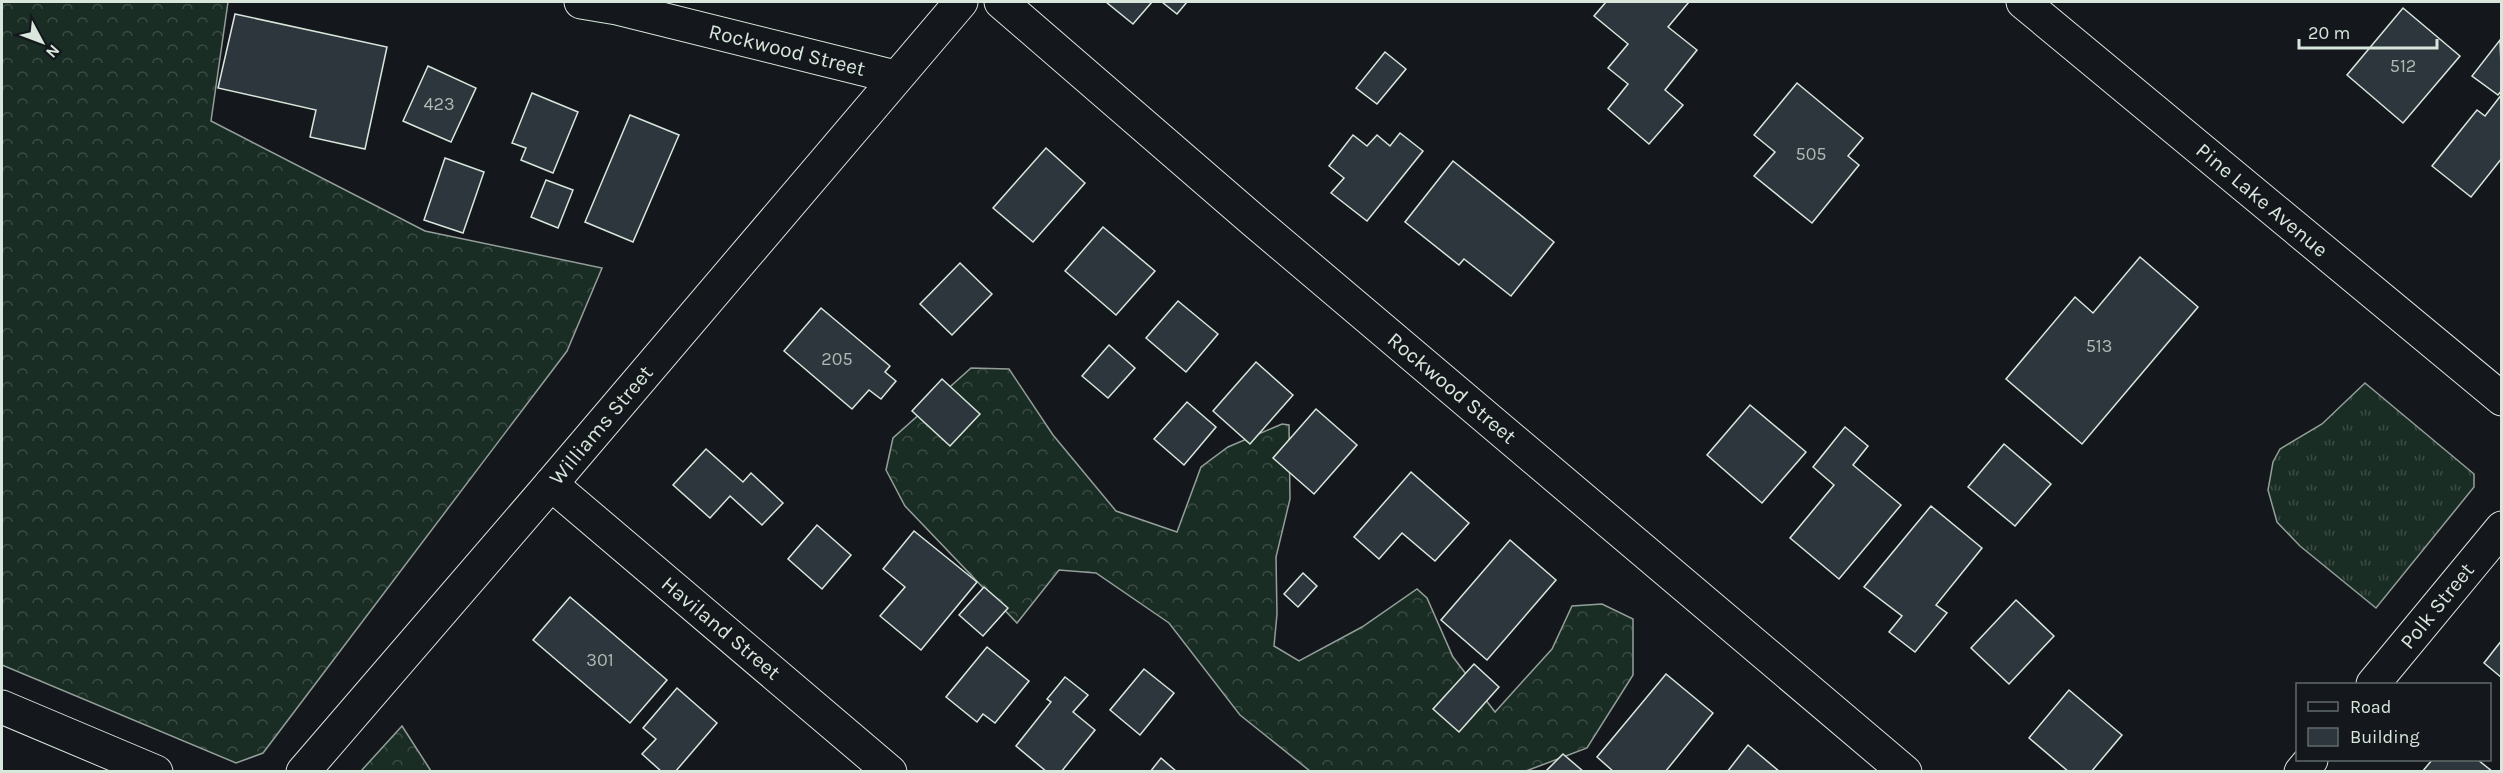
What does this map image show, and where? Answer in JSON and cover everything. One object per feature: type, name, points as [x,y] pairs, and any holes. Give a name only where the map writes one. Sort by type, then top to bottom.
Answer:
[{"type":"street","name":"Rockwood Street","points":[[580,2],[617,8],[895,77],[961,2]]},
{"type":"street","name":"Rockwood Street","points":[[1001,2],[1253,220],[1905,771]]},
{"type":"street","name":"Pine Lake Avenue","points":[[2023,2],[2502,399]]},
{"type":"street","name":"Williams Street","points":[[303,771],[551,484],[895,77]]},
{"type":"street","name":"Haviland Street","points":[[551,484],[890,771]]},
{"type":"street","name":"Polk Street","points":[[2374,683],[2502,528]]},
{"type":"street","points":[[2,707],[156,771]]},
{"type":"green space","points":[[2,2],[228,2],[211,121],[425,231],[602,268],[567,351],[263,753],[236,763],[2,665]]},
{"type":"green space","points":[[971,368],[1009,369],[1053,435],[1116,511],[1177,532],[1201,467],[1228,447],[1282,424],[1289,425],[1290,499],[1276,557],[1277,614],[1274,646],[1299,661],[1362,627],[1417,589],[1427,598],[1453,657],[1495,712],[1552,649],[1572,606],[1602,604],[1633,619],[1633,675],[1587,748],[1526,771],[1310,771],[1240,715],[1169,623],[1096,573],[1059,570],[1017,623],[905,506],[886,470],[893,438]]},
{"type":"green space","points":[[2365,383],[2474,474],[2474,487],[2376,608],[2300,546],[2277,522],[2268,490],[2273,462],[2280,449],[2322,424]]},
{"type":"green space","points":[[402,726],[431,771],[361,771]]},
{"type":"building","points":[[1106,2],[1152,2],[1133,24]]},
{"type":"building","points":[[1162,2],[1187,2],[1177,14]]},
{"type":"building","points":[[1606,2],[1689,2],[1668,27],[1697,50],[1665,90],[1683,105],[1649,144],[1608,109],[1628,84],[1608,68],[1628,44],[1594,16]]},
{"type":"building","points":[[2403,8],[2460,56],[2403,123],[2347,75]]},
{"type":"building","points":[[235,14],[387,47],[365,149],[310,137],[316,110],[218,88]]},
{"type":"building","points":[[2500,40],[2502,90],[2498,95],[2472,76]]},
{"type":"building","points":[[1385,52],[1406,69],[1377,104],[1356,88]]},
{"type":"building","points":[[428,66],[476,88],[451,142],[403,121]]},
{"type":"building","points":[[1797,83],[1863,138],[1848,156],[1859,165],[1812,223],[1754,176],[1775,152],[1754,135]]},
{"type":"building","points":[[532,93],[578,112],[553,173],[521,160],[526,148],[512,143]]},
{"type":"building","points":[[2502,94],[2502,158],[2471,197],[2432,166],[2477,110],[2485,116]]},
{"type":"building","points":[[630,115],[679,135],[633,242],[585,222]]},
{"type":"building","points":[[1400,133],[1423,151],[1367,221],[1331,193],[1344,178],[1329,166],[1353,135],[1367,146],[1377,135],[1390,146]]},
{"type":"building","points":[[1046,148],[1085,183],[1033,242],[993,208]]},
{"type":"building","points":[[445,158],[484,172],[463,233],[424,220]]},
{"type":"building","points":[[1453,161],[1554,242],[1511,296],[1464,259],[1459,265],[1405,222]]},
{"type":"building","points":[[546,180],[573,190],[558,228],[531,217]]},
{"type":"building","points":[[1103,227],[1155,271],[1116,315],[1065,271]]},
{"type":"building","points":[[2140,257],[2198,307],[2082,444],[2006,379],[2075,297],[2093,313]]},
{"type":"building","points":[[960,263],[992,294],[952,335],[920,304]]},
{"type":"building","points":[[1178,301],[1218,334],[1186,372],[1146,338]]},
{"type":"building","points":[[821,308],[890,366],[885,372],[896,381],[881,399],[869,390],[852,409],[784,351]]},
{"type":"building","points":[[1109,345],[1135,368],[1108,398],[1082,376]]},
{"type":"building","points":[[1256,362],[1293,395],[1250,444],[1213,411]]},
{"type":"building","points":[[942,379],[980,414],[950,446],[912,411]]},
{"type":"building","points":[[1187,402],[1216,427],[1184,465],[1154,439]]},
{"type":"building","points":[[1750,405],[1806,452],[1762,503],[1707,455]]},
{"type":"building","points":[[1316,409],[1357,445],[1314,494],[1273,458]]},
{"type":"building","points":[[1845,427],[1868,446],[1853,465],[1901,505],[1839,579],[1790,538],[1834,485],[1813,467]]},
{"type":"building","points":[[2004,444],[2051,484],[2015,526],[1968,487]]},
{"type":"building","points":[[706,449],[743,482],[751,473],[783,503],[762,525],[730,496],[710,518],[673,485]]},
{"type":"building","points":[[1411,472],[1469,523],[1435,561],[1402,533],[1379,559],[1354,537]]},
{"type":"building","points":[[1931,506],[1982,548],[1936,605],[1947,613],[1915,652],[1889,632],[1902,616],[1864,587]]},
{"type":"building","points":[[817,525],[851,555],[822,589],[788,559]]},
{"type":"building","points":[[914,531],[977,582],[921,650],[880,616],[905,587],[883,569]]},
{"type":"building","points":[[1510,540],[1556,580],[1487,660],[1441,620]]},
{"type":"building","points":[[1303,573],[1317,586],[1298,607],[1284,594]]},
{"type":"building","points":[[984,587],[1008,608],[983,636],[959,615]]},
{"type":"building","points":[[570,597],[667,680],[630,723],[533,640]]},
{"type":"building","points":[[2016,600],[2054,636],[2009,684],[1971,648]]},
{"type":"building","points":[[2502,640],[2502,678],[2484,663]]},
{"type":"building","points":[[987,647],[1029,681],[995,723],[983,714],[977,722],[946,697]]},
{"type":"building","points":[[1474,664],[1499,687],[1459,732],[1433,709]]},
{"type":"building","points":[[1144,669],[1174,693],[1140,735],[1110,710]]},
{"type":"building","points":[[1666,674],[1713,713],[1665,772],[1614,772],[1597,757]]},
{"type":"building","points":[[1065,677],[1088,695],[1073,712],[1095,730],[1061,772],[1047,772],[1016,746],[1051,702],[1047,699]]},
{"type":"building","points":[[677,688],[717,723],[675,772],[662,772],[642,754],[656,739],[643,728]]},
{"type":"building","points":[[2069,690],[2122,735],[2091,772],[2069,772],[2029,738]]},
{"type":"building","points":[[1748,745],[1780,772],[1727,772]]},
{"type":"building","points":[[1563,754],[1584,772],[1545,772]]},
{"type":"building","points":[[1161,758],[1177,772],[1150,772]]},
{"type":"building","points":[[2431,761],[2479,761],[2493,772],[2422,772]]}]
